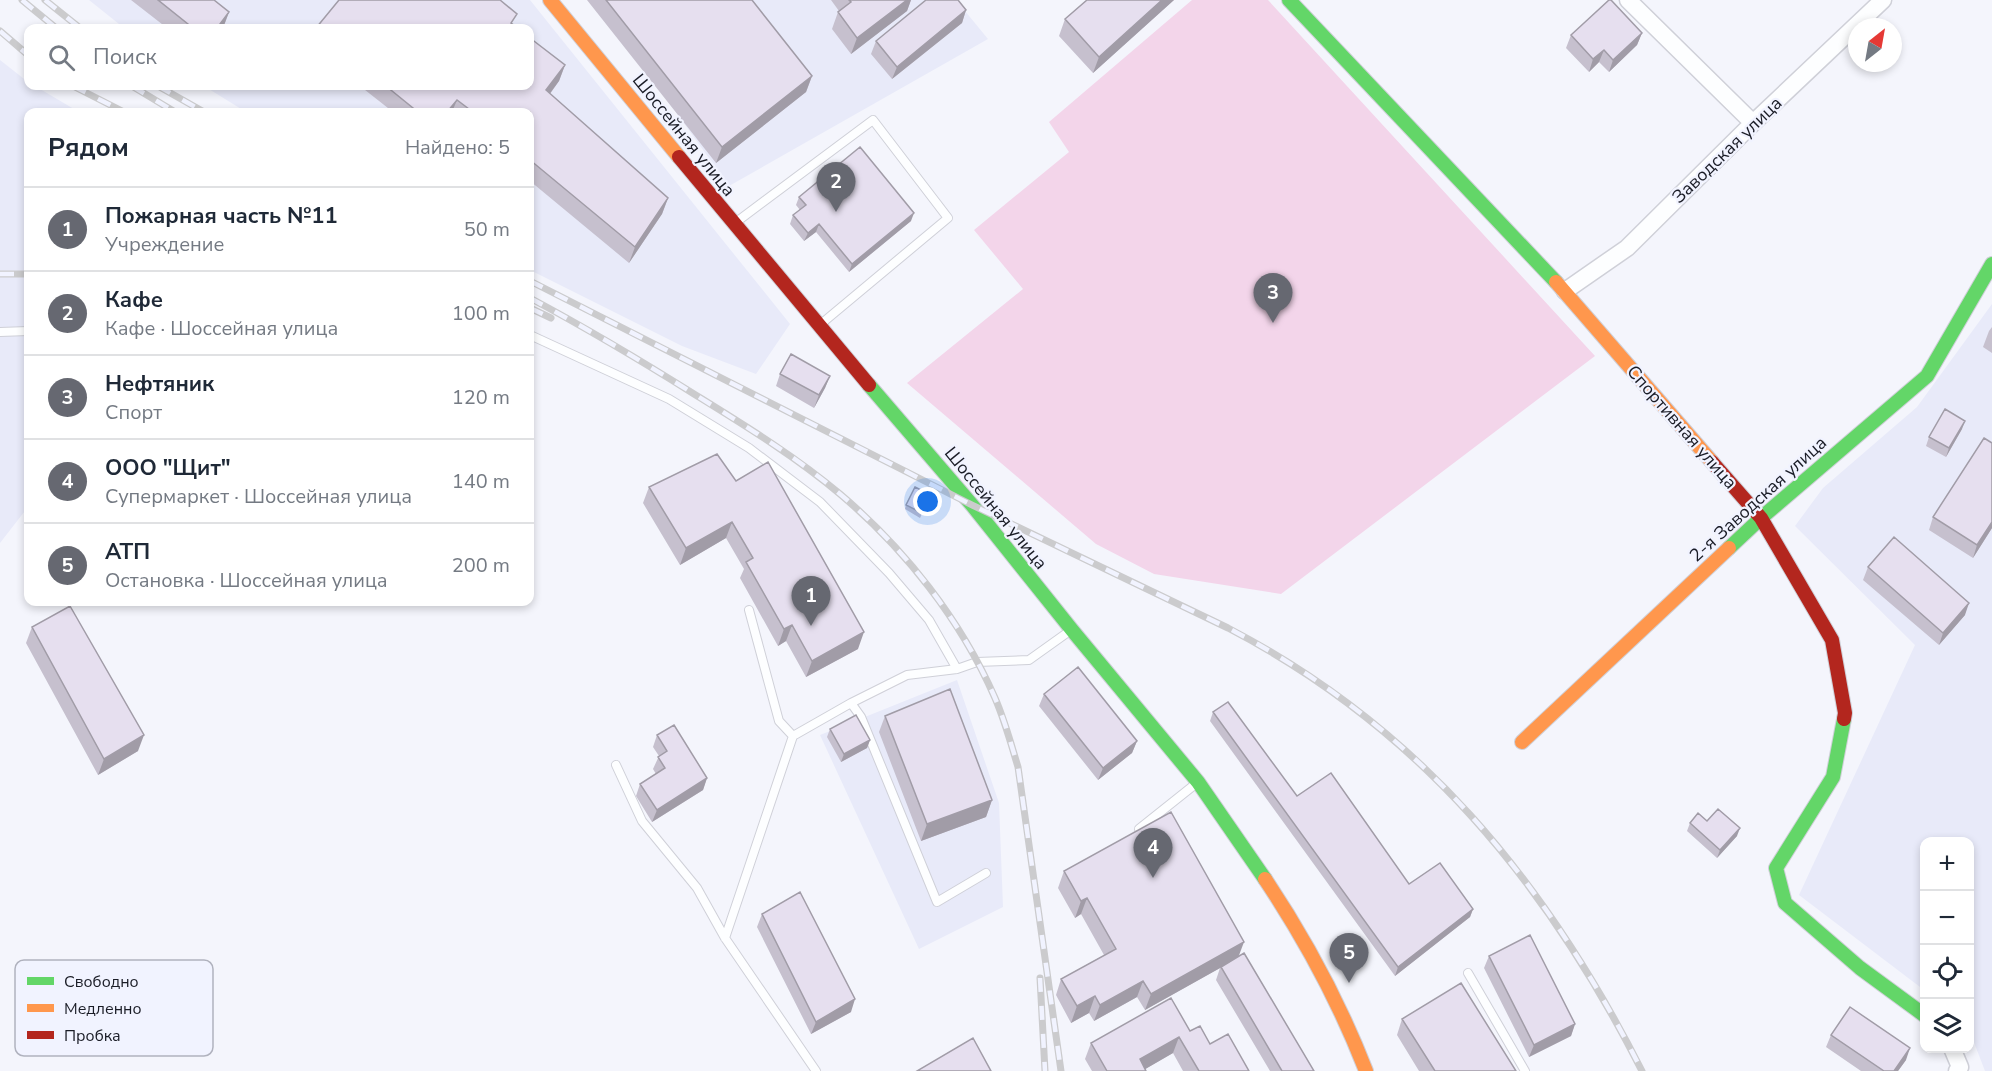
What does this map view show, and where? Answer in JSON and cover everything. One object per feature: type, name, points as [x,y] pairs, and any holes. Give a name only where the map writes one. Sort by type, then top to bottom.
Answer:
[{"type":"street","name":"Шоссейная улица","points":[[550,0],[818,326],[972,505],[1198,782],[1267,882],[1320,971],[1353,1038],[1366,1071]]},
{"type":"street","name":"Спортивная улица","points":[[1289,0],[1564,291],[1761,518],[1832,640],[1845,713],[1833,777],[1776,868],[1785,903],[1860,968],[1920,1012]]},
{"type":"street","points":[[1628,0],[1753,123]]},
{"type":"street","name":"Заводская улица","points":[[1564,291],[1627,248],[1753,123],[1883,0]]},
{"type":"street","name":"2-я Заводская улица","points":[[1522,742],[1761,518],[1927,376],[1992,264]]},
{"type":"street","points":[[1954,1053],[1960,1066],[1957,1071]]},
{"type":"lane","points":[[734,224],[873,120],[948,218],[818,326]]},
{"type":"lane","points":[[0,332],[24,331]]},
{"type":"lane","points":[[534,337],[669,399],[749,448],[820,502],[889,573],[929,620],[957,669]]},
{"type":"lane","points":[[749,610],[779,722],[793,736]]},
{"type":"lane","points":[[725,938],[793,736],[907,675],[957,669],[977,662],[1029,660],[1072,630]]},
{"type":"lane","points":[[851,703],[861,717],[937,902],[986,873]]},
{"type":"lane","points":[[616,765],[642,821],[697,888],[725,938],[816,1071]]},
{"type":"lane","points":[[1139,829],[1198,782]]},
{"type":"lane","points":[[1468,973],[1525,1071]]},
{"type":"shaded area","points":[[89,0],[530,0],[790,324],[756,374],[682,346],[534,272],[534,108],[240,108],[210,90],[534,90],[534,24],[119,24]]},
{"type":"shaded area","points":[[595,0],[956,0],[988,39],[729,186]]},
{"type":"shaded area","points":[[1192,0],[1268,0],[1595,356],[1281,594],[1154,574],[1096,544],[907,383],[1023,289],[974,230],[1069,152],[1049,122]]},
{"type":"shaded area","points":[[0,60],[24,79],[24,90],[42,90],[72,108],[24,108],[24,512],[0,543]]},
{"type":"shaded area","points":[[1992,304],[1992,1071],[1985,1071],[1974,1042],[1974,837],[1920,837],[1920,987],[1799,895],[1915,645],[1795,526],[1823,488],[1917,407]]},
{"type":"shaded area","points":[[957,680],[999,803],[1003,907],[919,949],[820,735]]},
{"type":"building","points":[[158,0],[214,0],[229,12],[220,24],[188,24]]},
{"type":"building","points":[[339,0],[500,0],[517,14],[512,24],[319,24]]},
{"type":"building","points":[[606,0],[752,0],[812,76],[722,147]]},
{"type":"building","points":[[849,0],[907,0],[857,38],[838,12],[851,2]]},
{"type":"building","points":[[926,0],[958,0],[966,10],[897,67],[876,41]]},
{"type":"building","points":[[1087,0],[1162,0],[1099,57],[1065,19]]},
{"type":"building","points":[[1609,0],[1642,33],[1613,60],[1604,50],[1593,59],[1571,35]]},
{"type":"building","points":[[534,41],[565,65],[546,90],[668,198],[635,247],[534,163],[534,108],[468,108],[457,100],[450,108],[413,108],[391,90],[534,90]]},
{"type":"building","points":[[860,147],[914,213],[852,264],[819,224],[808,233],[793,215],[806,205],[799,197]]},
{"type":"building","points":[[791,354],[830,376],[819,395],[780,374]]},
{"type":"building","points":[[1945,409],[1965,421],[1949,448],[1929,437]]},
{"type":"building","points":[[1984,438],[1992,443],[1992,522],[1977,545],[1933,517]]},
{"type":"building","points":[[717,454],[736,481],[768,462],[864,632],[812,661],[792,625],[784,629],[746,562],[753,558],[732,522],[686,548],[649,487]]},
{"type":"building","points":[[915,487],[931,495],[922,513],[906,505]]},
{"type":"building","points":[[1894,537],[1969,603],[1943,633],[1868,567]]},
{"type":"building","points":[[70,606],[144,735],[104,759],[32,627]]},
{"type":"building","points":[[1078,667],[1137,741],[1103,768],[1044,694]]},
{"type":"building","points":[[950,689],[992,800],[927,824],[885,716]]},
{"type":"building","points":[[1228,702],[1297,796],[1331,773],[1409,884],[1440,863],[1473,909],[1398,967],[1213,712]]},
{"type":"building","points":[[856,715],[870,740],[844,754],[830,729]]},
{"type":"building","points":[[674,725],[707,778],[657,810],[640,784],[665,768],[658,757],[667,751],[657,735]]},
{"type":"building","points":[[1718,809],[1740,828],[1720,850],[1690,823],[1698,813],[1707,821]]},
{"type":"building","points":[[1171,812],[1244,942],[1151,994],[1143,981],[1100,1005],[1095,996],[1077,1006],[1061,979],[1116,949],[1087,898],[1081,901],[1064,871]]},
{"type":"building","points":[[800,892],[855,999],[816,1022],[762,914]]},
{"type":"building","points":[[1530,935],[1575,1024],[1534,1045],[1489,956]]},
{"type":"building","points":[[1244,953],[1314,1071],[1282,1071],[1221,967]]},
{"type":"building","points":[[1461,983],[1516,1071],[1435,1071],[1402,1019]]},
{"type":"building","points":[[1171,998],[1190,1031],[1200,1026],[1210,1044],[1228,1034],[1249,1071],[1199,1071],[1179,1037],[1140,1059],[1146,1071],[1107,1071],[1091,1043]]},
{"type":"building","points":[[1850,1007],[1910,1048],[1894,1071],[1884,1071],[1831,1035]]},
{"type":"building","points":[[973,1038],[991,1071],[917,1071]]},
{"type":"railway","points":[[22,0],[51,24]]},
{"type":"railway","points":[[45,0],[75,24]]},
{"type":"railway","points":[[0,31],[24,52]]},
{"type":"railway","points":[[81,90],[116,108]]},
{"type":"railway","points":[[139,90],[168,108]]},
{"type":"railway","points":[[165,90],[197,108]]},
{"type":"railway","points":[[0,274],[24,274]]},
{"type":"railway","points":[[534,283],[972,505],[1228,628],[1297,668],[1360,713],[1418,762],[1471,815],[1519,873],[1563,935],[1604,1001],[1642,1071]]},
{"type":"railway","points":[[534,300],[653,369],[750,429],[805,467],[840,494],[887,538],[909,562],[948,614],[966,641],[995,698],[1018,767],[1061,1071]]},
{"type":"railway","points":[[534,310],[551,318]]},
{"type":"railway","points":[[1040,978],[1045,1071]]},
{"type":"traffic: fast","points":[[1289,0],[1556,282]]},
{"type":"traffic: fast","points":[[1729,548],[1927,376],[1992,264]]},
{"type":"traffic: fast","points":[[869,385],[972,505],[1198,782],[1265,879]]},
{"type":"traffic: fast","points":[[1844,719],[1833,777],[1776,868],[1785,903],[1860,968],[1920,1012]]},
{"type":"traffic: slow","points":[[550,0],[679,157]]},
{"type":"traffic: slow","points":[[1556,282],[1712,462]]},
{"type":"traffic: slow","points":[[1522,742],[1729,548]]},
{"type":"traffic: slow","points":[[1265,879],[1321,972],[1366,1071]]},
{"type":"traffic: jam","points":[[679,157],[869,385]]},
{"type":"traffic: jam","points":[[1712,462],[1761,518],[1832,640],[1845,713],[1844,719]]},
{"type":"place","name":"Кафе","points":[[836,212]]},
{"type":"place","name":"Нефтяник","points":[[1273,323]]},
{"type":"place","name":"Пожарная часть №11","points":[[811,626]]},
{"type":"place","name":"ООО \"Щит\"","points":[[1153,878]]},
{"type":"place","name":"АТП","points":[[1349,983]]}]
